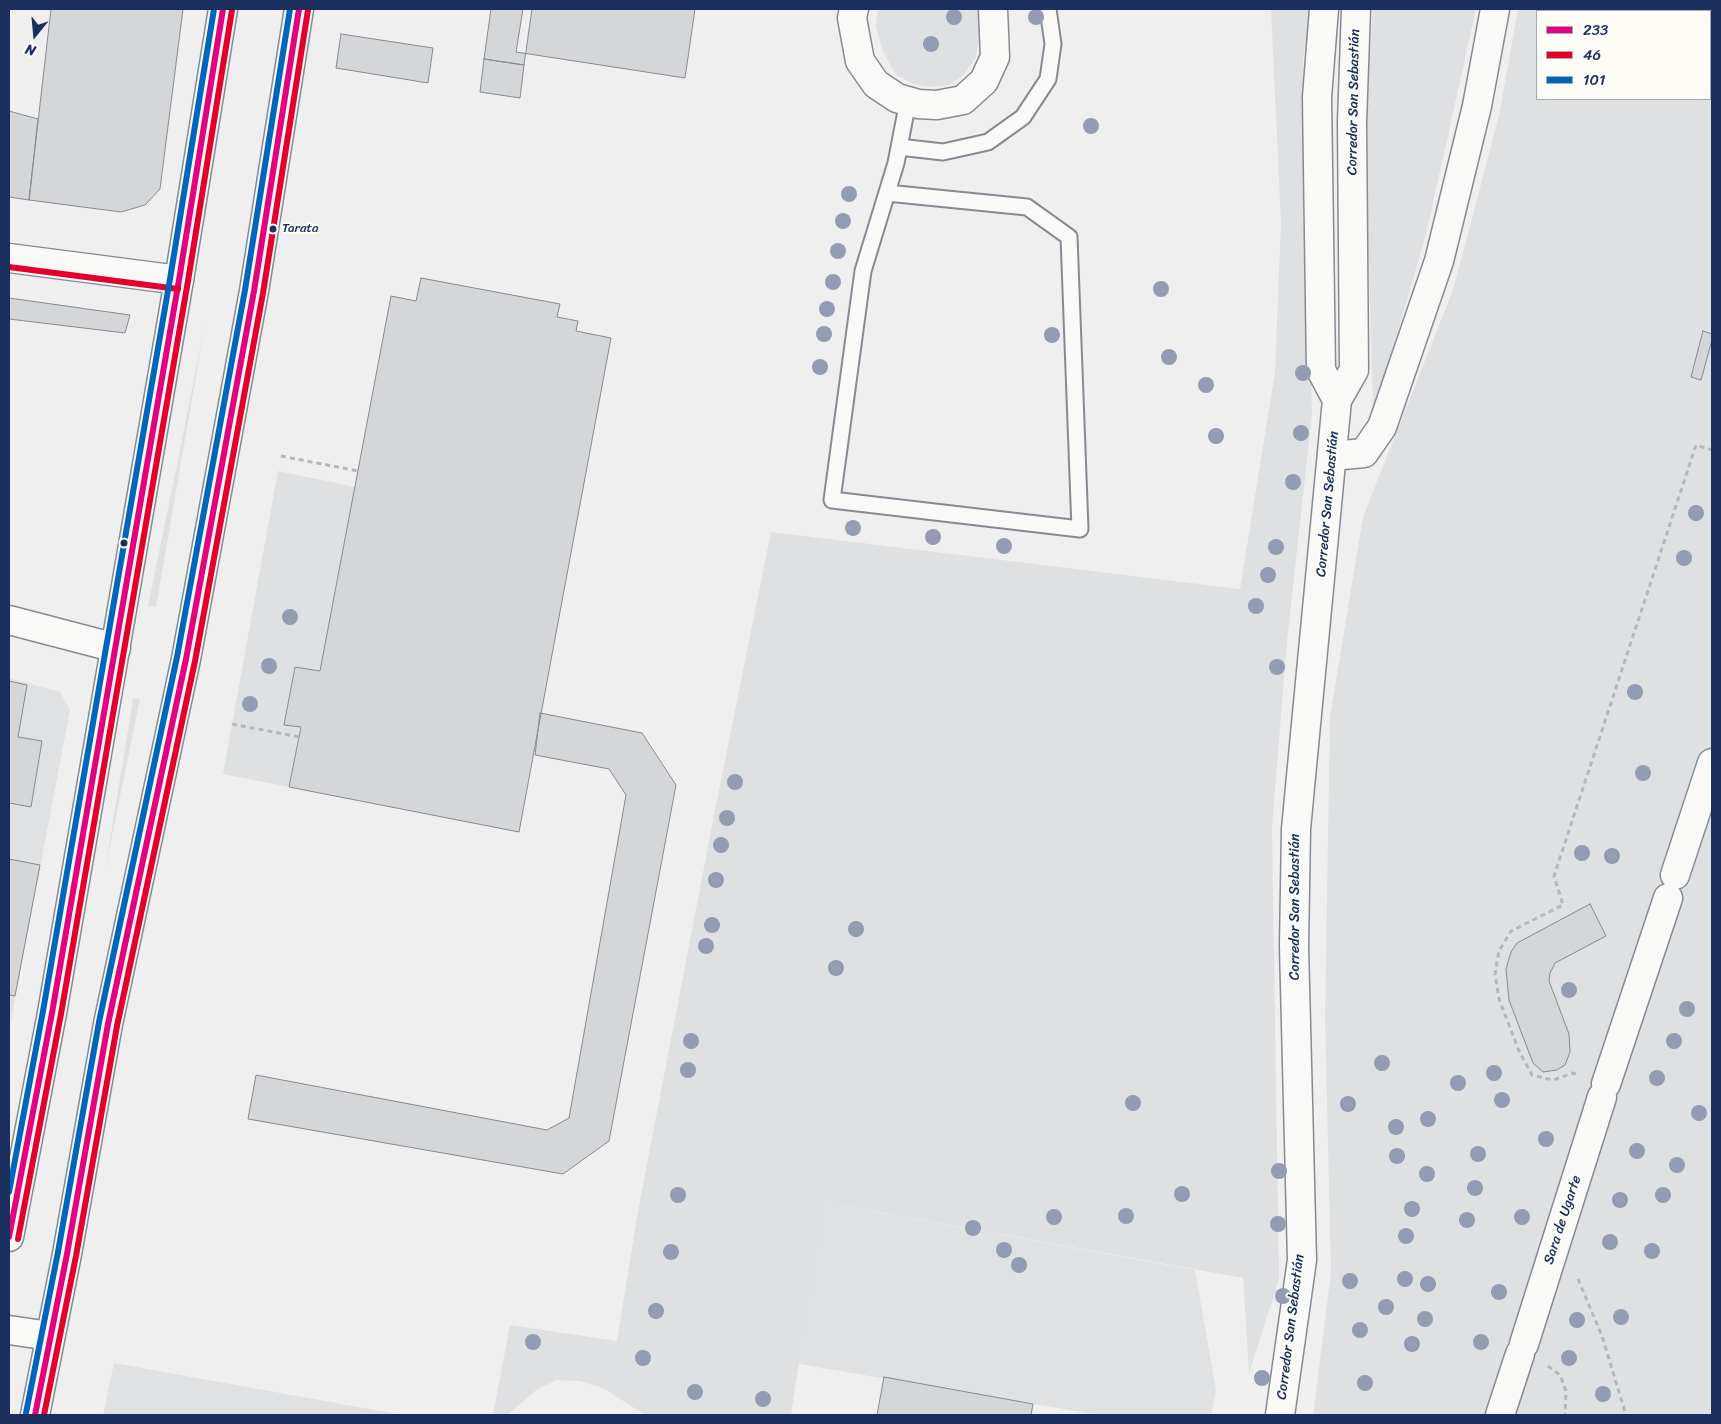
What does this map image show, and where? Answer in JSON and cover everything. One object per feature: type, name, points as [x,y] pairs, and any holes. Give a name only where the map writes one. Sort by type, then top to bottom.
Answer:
[{"type":"street","points":[[9,1237],[52,1013],[116,648],[179,280],[222,9]]},
{"type":"street","points":[[34,1415],[67,1254],[108,1024],[186,659],[254,290],[298,9]]},
{"type":"street","points":[[854,9],[852,18],[860,61],[876,84],[897,98],[937,105],[962,100],[984,81],[995,57],[993,9]]},
{"type":"street","points":[[1324,9],[1317,97],[1321,370],[1337,400]]},
{"type":"street","name":"Corredor San Sebastián","points":[[1280,1415],[1302,1260],[1294,946],[1296,829],[1337,400],[1354,370],[1352,122],[1356,9]]},
{"type":"street","points":[[1332,456],[1364,453],[1382,427],[1439,261],[1477,106],[1495,9]]},
{"type":"street","points":[[9,258],[179,280]]},
{"type":"street","points":[[9,620],[116,648]]},
{"type":"street","name":"Sara de Ugarte","points":[[1500,1415],[1604,1090],[1712,763]]},
{"type":"street","points":[[9,1330],[50,1336]]},
{"type":"lane","points":[[899,148],[943,152],[988,142],[1023,117],[1048,80],[1053,44],[1048,9]]},
{"type":"lane","points":[[887,193],[1026,207],[1069,237],[1080,529],[832,500],[863,271],[899,148],[908,101]]},
{"type":"path","points":[[1604,1090],[1573,1073],[1553,1080],[1532,1074],[1519,1051],[1499,999],[1494,974],[1499,951],[1511,931],[1563,905],[1554,876],[1560,857],[1696,445],[1712,450]]},
{"type":"path","points":[[281,456],[358,471]]},
{"type":"path","points":[[232,724],[299,737]]},
{"type":"path","points":[[1559,1234],[1602,1336],[1626,1415]]},
{"type":"shaded area","points":[[878,9],[980,9],[981,33],[975,59],[963,76],[949,85],[932,87],[913,84],[895,74],[882,49],[876,25]]},
{"type":"shaded area","points":[[1271,9],[1310,9],[1303,61],[1312,414],[1287,641],[1272,828],[1279,1279],[1249,1373],[1243,1278],[823,1202],[791,1415],[645,1415],[603,1388],[580,1381],[556,1380],[535,1391],[507,1415],[493,1415],[510,1325],[617,1341],[638,1211],[771,532],[1240,589],[1275,372],[1281,223]]},
{"type":"shaded area","points":[[1373,9],[1476,9],[1426,234],[1389,362],[1373,408],[1365,136]]},
{"type":"shaded area","points":[[1518,9],[1712,9],[1712,1415],[1313,1415],[1331,1272],[1325,1018],[1330,717],[1363,517],[1453,290],[1499,116]]},
{"type":"shaded area","points":[[205,324],[156,607],[148,606],[182,440]]},
{"type":"shaded area","points":[[278,471],[355,487],[320,671],[295,668],[284,724],[301,727],[289,787],[223,774]]},
{"type":"shaded area","points":[[9,678],[60,692],[70,710],[9,1031]]},
{"type":"shaded area","points":[[133,698],[140,699],[105,870],[132,706]]},
{"type":"shaded area","points":[[822,1202],[1195,1270],[1216,1390],[1211,1415],[1099,1415],[799,1364]]},
{"type":"shaded area","points":[[114,1363],[397,1414],[397,1415],[103,1415]]},
{"type":"building","points":[[51,9],[183,9],[160,189],[145,205],[121,212],[29,200]]},
{"type":"building","points":[[491,9],[532,9],[524,65],[484,59]]},
{"type":"building","points":[[523,9],[695,9],[685,78],[516,52]]},
{"type":"building","points":[[341,34],[433,48],[428,83],[336,68]]},
{"type":"building","points":[[484,59],[524,65],[520,98],[480,92]]},
{"type":"building","points":[[9,111],[38,119],[29,200],[9,197]]},
{"type":"building","points":[[421,278],[560,304],[557,317],[578,321],[576,331],[611,338],[519,832],[289,787],[301,727],[284,725],[295,667],[320,671],[391,296],[416,301]]},
{"type":"building","points":[[9,298],[130,315],[125,333],[9,319]]},
{"type":"building","points":[[1703,331],[1712,334],[1712,340],[1701,380],[1691,377]]},
{"type":"building","points":[[9,681],[27,685],[18,737],[42,741],[31,807],[9,803]]},
{"type":"building","points":[[540,713],[642,733],[676,785],[609,1141],[563,1174],[248,1119],[256,1075],[547,1130],[569,1118],[626,795],[609,769],[535,755]]},
{"type":"building","points":[[9,859],[40,865],[15,996],[9,995]]},
{"type":"building","points":[[1590,904],[1606,936],[1555,963],[1550,973],[1549,981],[1569,1034],[1570,1052],[1565,1065],[1557,1070],[1543,1072],[1533,1063],[1509,1000],[1506,969],[1511,952],[1517,943]]},
{"type":"building","points":[[884,1377],[1033,1404],[1031,1415],[877,1415]]},
{"type":"transit line","name":"101","points":[[9,1192],[43,1011],[170,279],[214,9]]},
{"type":"transit line","name":"233","points":[[9,1237],[52,1013],[179,280],[223,9]]},
{"type":"transit line","name":"101","points":[[26,1413],[58,1252],[99,1022],[177,657],[245,290],[290,9]]},
{"type":"transit line","name":"233","points":[[35,1415],[67,1254],[108,1024],[186,659],[254,291],[299,9]]},
{"type":"transit line","name":"46","points":[[18,1239],[61,1014],[188,281],[232,10]]},
{"type":"transit line","name":"46","points":[[44,1415],[76,1256],[117,1026],[195,661],[263,293],[308,10]]},
{"type":"transit line","name":"46","points":[[9,267],[178,289]]},
{"type":"place","name":"Tarata","points":[[273,229]]}]
